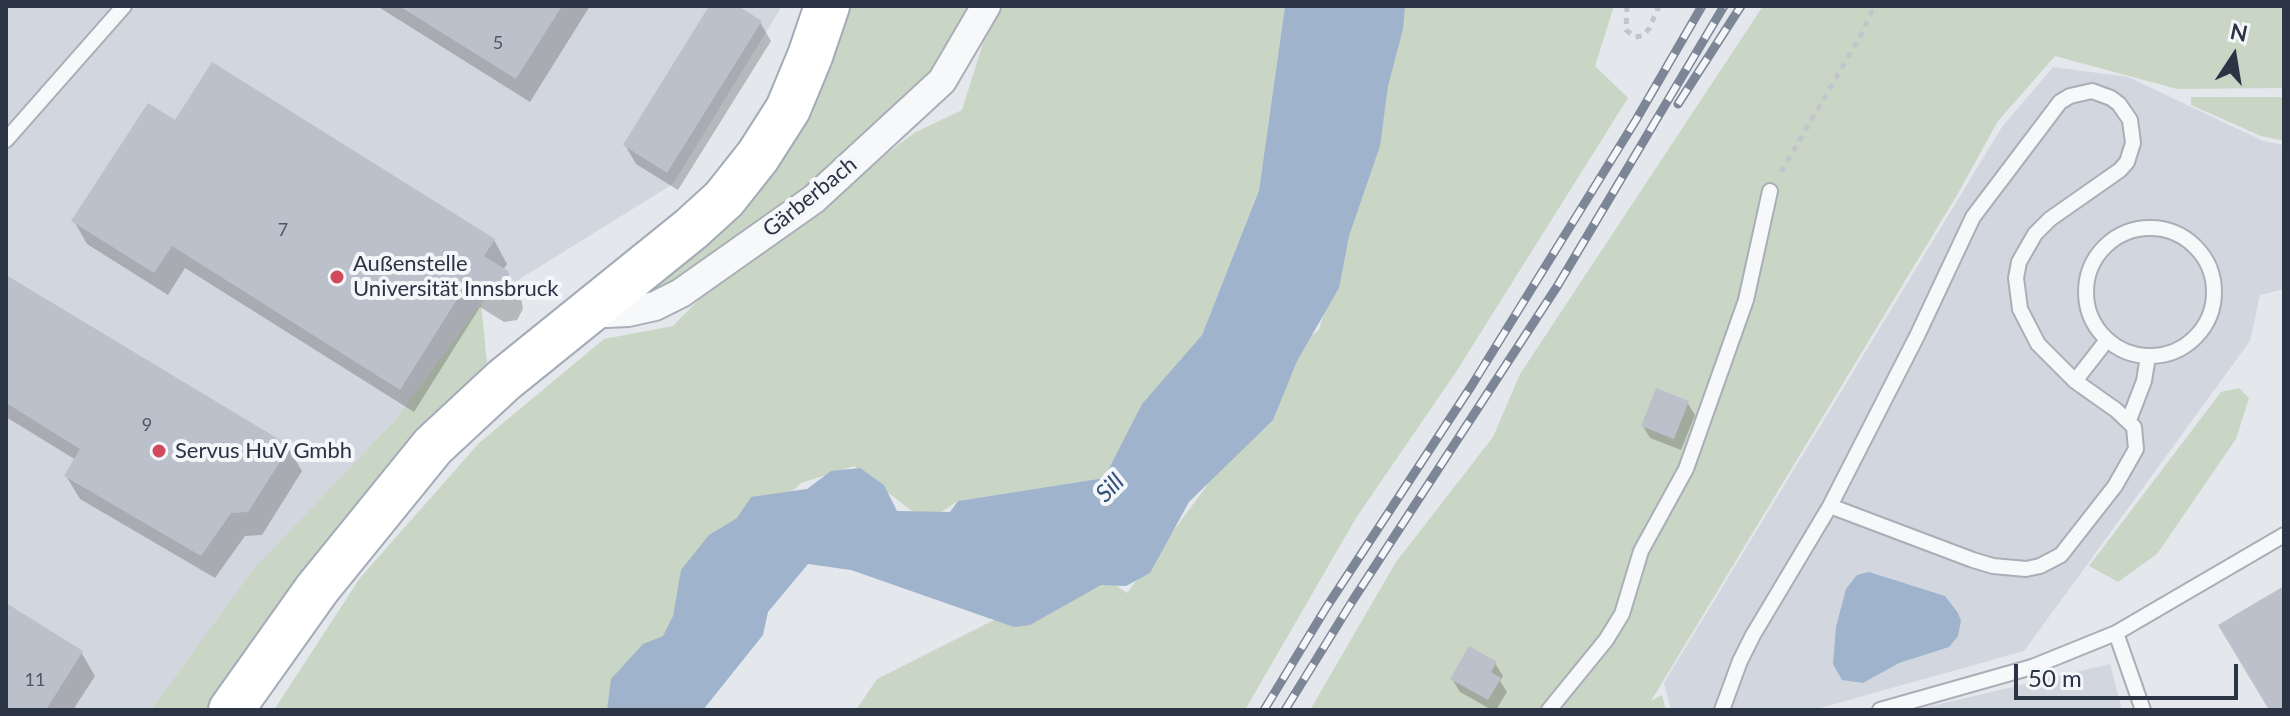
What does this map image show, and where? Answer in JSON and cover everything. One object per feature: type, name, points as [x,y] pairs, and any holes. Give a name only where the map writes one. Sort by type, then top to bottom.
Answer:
[{"type":"main road","points":[[231,710],[317,589],[433,446],[504,380],[724,199],[745,174],[788,109],[827,6]]},
{"type":"street","name":"Gärberbach","points":[[583,314],[628,312],[655,306],[681,293],[814,199],[942,81],[986,6]]},
{"type":"lane","points":[[6,140],[124,6]]},
{"type":"lane","points":[[1722,710],[1753,635],[1830,506],[1917,336],[1973,217],[2060,102],[2070,96],[2092,91],[2111,98],[2125,111],[2132,130],[2131,152],[2120,170],[2050,219],[2035,234],[2019,262],[2016,294],[2028,328],[2052,360],[2134,427],[2137,438],[2131,461],[2070,546],[2061,555],[2040,566],[2013,569],[1993,566],[1830,506]]},
{"type":"lane","points":[[1549,710],[1606,640],[1622,614],[1641,551],[1686,469],[1746,300],[1770,191]]},
{"type":"lane","points":[[2157,228],[2176,233],[2193,244],[2207,261],[2214,283],[2213,305],[2205,326],[2190,342],[2170,353],[2148,356],[2126,352],[2107,340],[2091,315],[2086,286],[2091,266],[2102,249],[2117,236],[2136,229],[2157,228]]},
{"type":"lane","points":[[2075,381],[2107,340]]},
{"type":"lane","points":[[2129,420],[2144,381],[2148,356]]},
{"type":"lane","points":[[1880,710],[2032,667],[2116,633],[2284,535]]},
{"type":"lane","points":[[2116,633],[2143,710]]},
{"type":"path","points":[[1627,6],[1626,30],[1635,37],[1642,36],[1649,29],[1659,6]]},
{"type":"path","points":[[1770,191],[1861,35],[1874,6]]},
{"type":"shaded area","points":[[6,6],[782,6],[673,184],[481,303],[395,420],[252,572],[151,710],[6,710]]},
{"type":"shaded area","points":[[2053,67],[2128,77],[2263,141],[2284,145],[2284,289],[2260,295],[2250,341],[2024,651],[1813,710],[1671,710],[1664,683],[2002,127]]},
{"type":"shaded area","points":[[2110,664],[2122,710],[1915,710]]},
{"type":"green space","points":[[845,6],[977,6],[952,53],[847,160],[657,293],[644,287]]},
{"type":"green space","points":[[998,6],[1285,6],[1259,189],[1202,335],[1142,405],[1104,478],[958,501],[926,522],[854,466],[801,483],[702,576],[627,710],[274,710],[360,578],[479,443],[604,339],[673,326],[707,291],[914,133],[962,110]]},
{"type":"green space","points":[[1400,6],[1614,6],[1595,66],[1628,98],[1456,372],[1356,518],[1245,710],[856,710],[877,679],[998,618],[1105,578],[1127,593],[1206,487],[1266,369],[1319,330],[1374,143]]},
{"type":"green space","points":[[1763,6],[2284,6],[2284,88],[2177,89],[2055,56],[1998,121],[1957,195],[1651,701],[1662,695],[1666,710],[1310,710],[1396,562],[1493,437],[1520,374]]},
{"type":"green space","points":[[2191,97],[2284,97],[2284,141],[2261,136],[2191,105]]},
{"type":"green space","points":[[481,303],[487,363],[395,470],[212,710],[151,710],[252,571],[395,420]]},
{"type":"green space","points":[[2239,388],[2249,398],[2236,439],[2157,554],[2118,582],[2089,566],[2221,392]]},
{"type":"water","name":"Sill","points":[[1285,6],[1405,6],[1403,29],[1388,86],[1380,146],[1349,236],[1339,288],[1297,361],[1273,420],[1189,502],[1150,573],[1126,586],[1101,585],[1030,625],[1014,627],[851,570],[808,564],[768,612],[763,635],[703,710],[607,710],[611,679],[643,644],[663,636],[673,616],[681,570],[709,535],[737,518],[751,497],[807,489],[831,471],[860,468],[884,485],[897,511],[950,512],[958,501],[1104,478],[1142,404],[1202,335],[1259,190]]},
{"type":"water","points":[[1869,572],[1945,596],[1961,621],[1958,636],[1949,647],[1899,663],[1863,683],[1842,680],[1833,664],[1836,627],[1846,589],[1857,575]]},
{"type":"building","points":[[399,6],[562,6],[516,79]]},
{"type":"building","points":[[709,6],[738,6],[762,21],[667,173],[623,145]]},
{"type":"building","points":[[212,62],[495,239],[484,256],[508,271],[511,285],[504,297],[490,300],[466,285],[400,390],[172,246],[154,273],[71,221],[148,103],[175,120]]},
{"type":"building","points":[[6,275],[290,446],[248,512],[231,513],[201,556],[64,476],[80,449],[6,403]]},
{"type":"building","points":[[1656,388],[1689,401],[1674,439],[1641,426]]},
{"type":"building","points":[[2284,586],[2284,710],[2269,710],[2218,625]]},
{"type":"building","points":[[6,603],[83,651],[46,710],[6,710]]},
{"type":"building","points":[[1469,646],[1497,662],[1491,672],[1501,678],[1488,700],[1450,679]]},
{"type":"railway","points":[[1264,710],[1326,608],[1472,385],[1636,120],[1702,6]]},
{"type":"railway","points":[[1285,710],[1558,285],[1724,6]]},
{"type":"railway","points":[[1678,104],[1741,6]]},
{"type":"place","name":"Außenstelle Universität Innsbruck","points":[[337,277]]},
{"type":"place","name":"Servus HuV Gmbh","points":[[159,451]]}]
